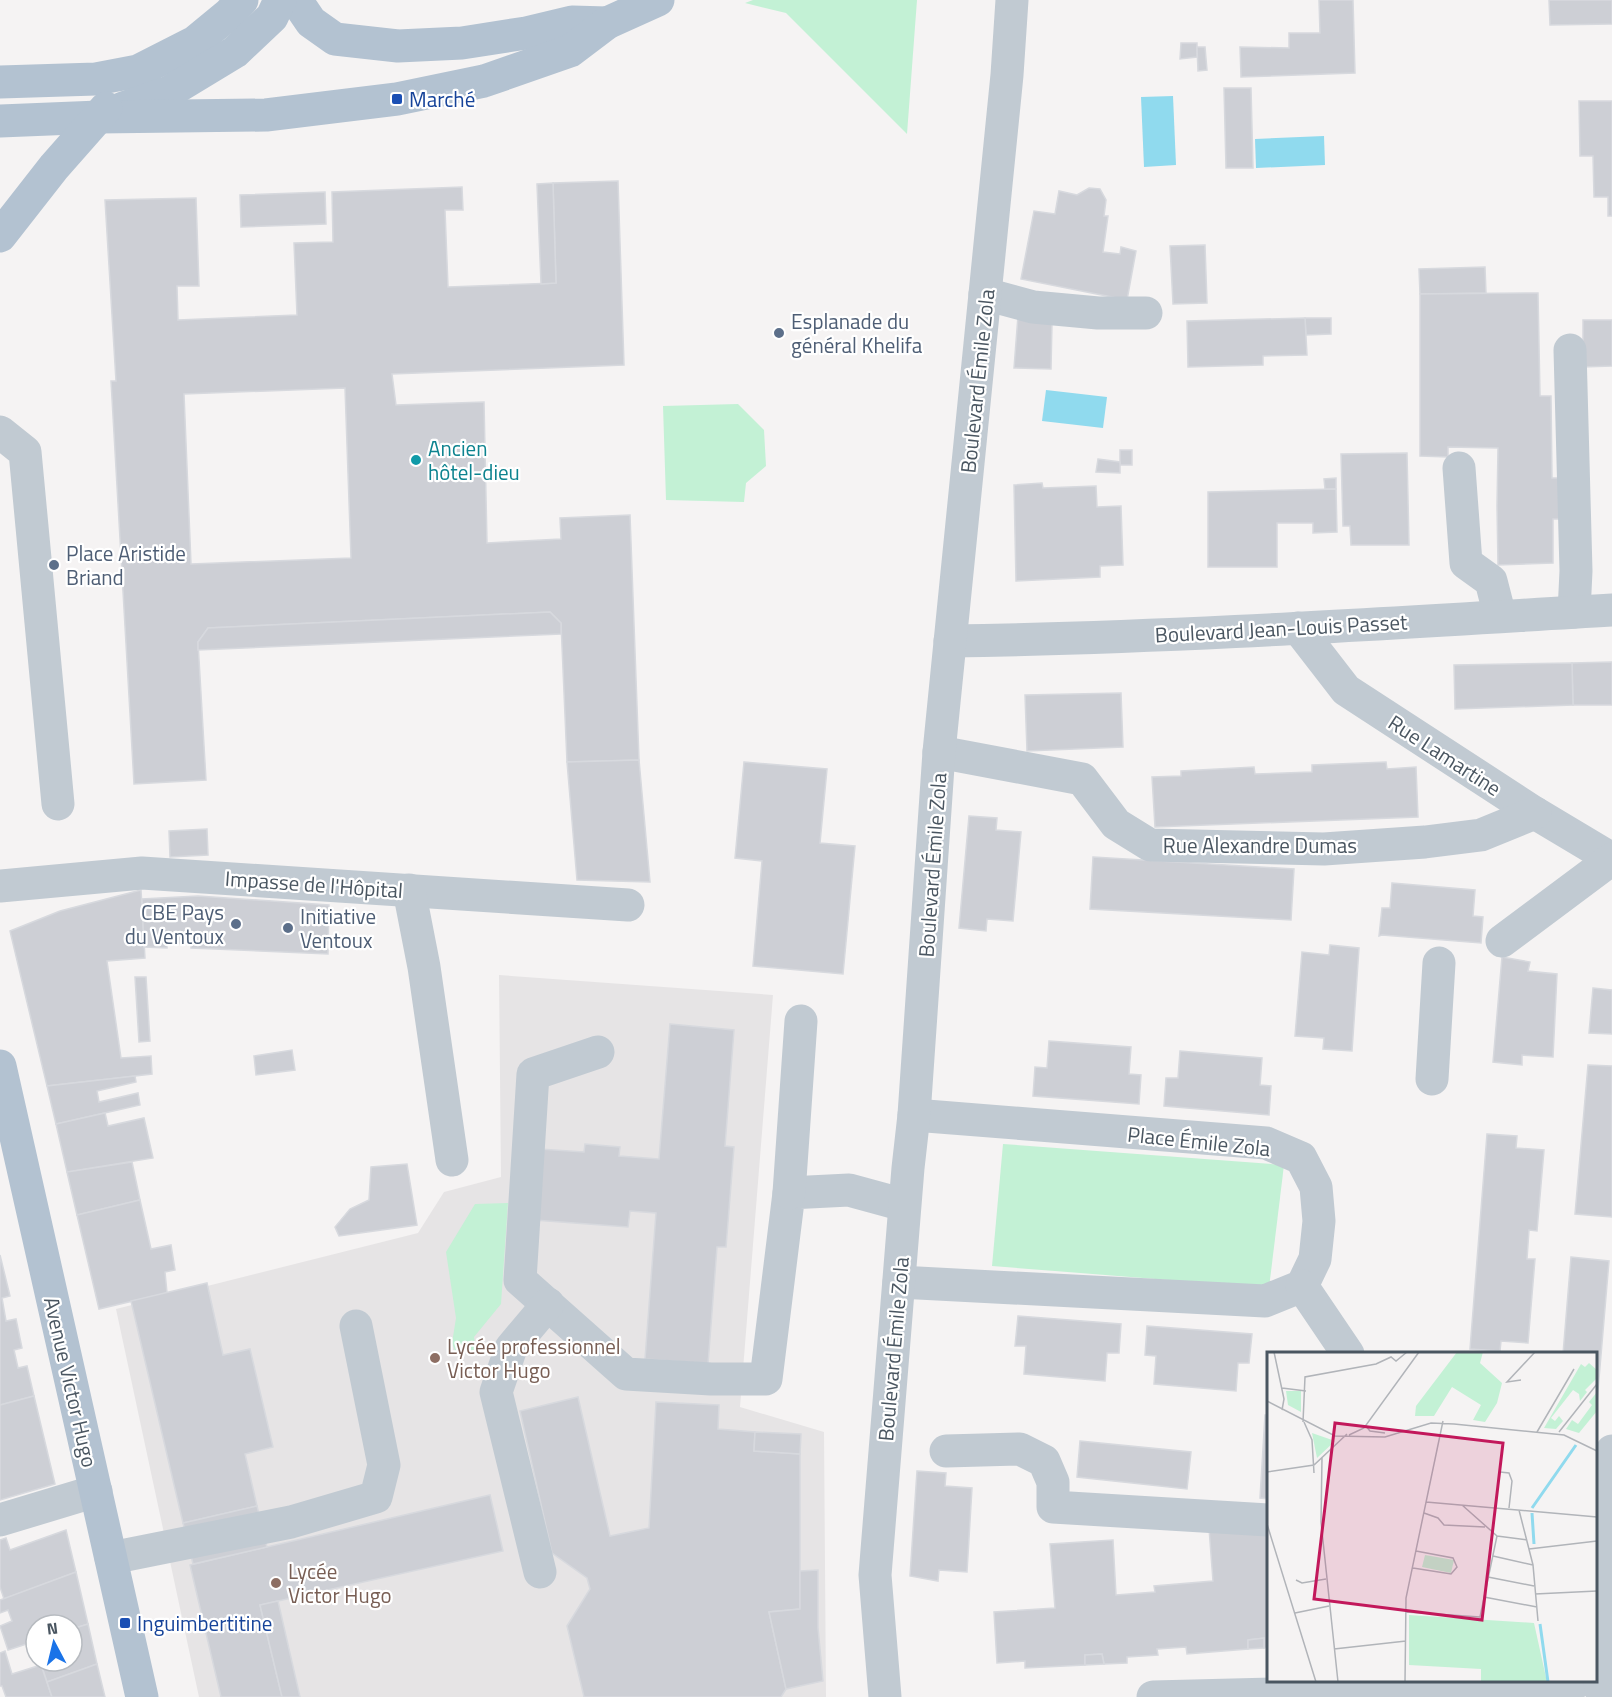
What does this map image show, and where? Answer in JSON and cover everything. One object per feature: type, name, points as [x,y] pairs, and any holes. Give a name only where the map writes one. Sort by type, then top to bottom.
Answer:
[{"type":"main road","points":[[0,82],[96,79],[138,71],[195,42],[242,0]]},
{"type":"main road","points":[[99,117],[169,92],[235,52],[272,17],[280,0]]},
{"type":"main road","points":[[296,0],[311,22],[335,39],[398,46],[462,44],[526,33],[658,0]]},
{"type":"main road","points":[[0,121],[99,117],[266,116],[397,99],[484,81],[570,51],[614,11]]},
{"type":"main road","points":[[0,236],[54,167],[138,71]]},
{"type":"main road","name":"Avenue Victor Hugo","points":[[0,1066],[142,1697]]},
{"type":"street","name":"Boulevard Émile Zola","points":[[1002,0],[1010,34]]},
{"type":"street","name":"Boulevard Émile Zola","points":[[885,1697],[875,1575],[904,1206],[914,1116],[939,752],[1012,0]]},
{"type":"street","name":"Boulevard Émile Zola","points":[[1010,34],[1022,0]]},
{"type":"street","points":[[985,294],[1032,307],[1098,313],[1146,313]]},
{"type":"street","points":[[1570,350],[1576,571],[1574,612]]},
{"type":"street","points":[[0,432],[25,452],[58,804]]},
{"type":"street","points":[[1460,468],[1466,563],[1491,581],[1500,616]]},
{"type":"street","name":"Boulevard Jean-Louis Passet","points":[[950,641],[1298,628],[1612,610]]},
{"type":"street","name":"Rue Lamartine","points":[[1298,628],[1346,690],[1535,813],[1612,859]]},
{"type":"street","name":"Rue Alexandre Dumas","points":[[939,752],[1082,779],[1116,824],[1150,845],[1324,849],[1425,842],[1481,835],[1535,813]]},
{"type":"street","points":[[1502,941],[1612,859]]},
{"type":"street","name":"Impasse de l'Hôpital","points":[[0,886],[142,873],[628,905]]},
{"type":"street","points":[[409,890],[424,967],[452,1160]]},
{"type":"street","points":[[1432,1079],[1439,963]]},
{"type":"street","points":[[598,1052],[532,1074],[520,1280],[626,1374],[711,1379],[766,1379],[789,1193],[801,1021]]},
{"type":"street","name":"Place Émile Zola","points":[[914,1116],[1266,1143],[1301,1158],[1316,1187],[1319,1221],[1315,1259],[1302,1286]]},
{"type":"street","points":[[789,1193],[849,1191],[904,1206]]},
{"type":"street","points":[[899,1282],[1265,1301],[1302,1286],[1347,1352]]},
{"type":"street","points":[[540,1572],[496,1392],[511,1348],[548,1304]]},
{"type":"street","points":[[111,1558],[291,1522],[376,1497],[384,1465],[356,1326]]},
{"type":"street","points":[[946,1451],[1020,1449],[1044,1461],[1053,1482],[1053,1507],[1267,1520]]},
{"type":"street","points":[[1597,1646],[1611,1468]]},
{"type":"street","points":[[0,1520],[96,1491]]},
{"type":"street","points":[[1153,1697],[1399,1694],[1566,1686],[1595,1682]]},
{"type":"shaded area","name":"Lycée professionnel Victor Hugo","points":[[499,975],[773,995],[740,1407],[824,1432],[826,1697],[199,1697],[116,1309],[418,1233],[444,1192],[501,1177]]},
{"type":"green space","points":[[753,0],[917,0],[907,134],[786,13],[745,3]]},
{"type":"green space","points":[[738,404],[764,430],[766,466],[746,483],[744,502],[666,500],[663,406]]},
{"type":"green space","points":[[1003,1144],[1284,1165],[1269,1288],[992,1266]]},
{"type":"green space","points":[[508,1203],[501,1304],[474,1337],[476,1350],[456,1353],[452,1343],[456,1318],[446,1252],[475,1204]]},
{"type":"water","points":[[1173,96],[1176,165],[1144,167],[1141,97]]},
{"type":"water","points":[[1324,136],[1325,165],[1256,168],[1255,139]]},
{"type":"water","points":[[1046,390],[1107,397],[1103,428],[1042,421]]},
{"type":"building","points":[[1319,0],[1353,0],[1355,73],[1241,77],[1240,47],[1289,48],[1289,33],[1320,33]]},
{"type":"building","points":[[1549,0],[1612,0],[1612,24],[1550,25]]},
{"type":"building","points":[[1181,43],[1197,43],[1197,57],[1180,59]]},
{"type":"building","points":[[1197,47],[1205,47],[1207,70],[1198,71]]},
{"type":"building","points":[[1224,88],[1251,88],[1253,168],[1226,168]]},
{"type":"building","points":[[1579,101],[1612,101],[1612,216],[1608,216],[1608,197],[1594,197],[1593,156],[1580,156]]},
{"type":"building","name":"Ancien hôtel-dieu","points":[[618,181],[624,365],[392,374],[396,405],[484,402],[487,543],[561,539],[560,518],[630,515],[639,760],[567,762],[561,623],[550,612],[208,628],[198,642],[206,780],[134,784],[111,381],[116,381],[105,200],[196,198],[199,286],[177,286],[178,320],[297,315],[294,243],[333,242],[332,192],[462,187],[463,210],[445,210],[448,287],[556,283],[553,183]],"holes":[[[345,388],[351,558],[191,564],[184,394]]]},
{"type":"building","points":[[553,183],[556,283],[541,284],[537,184]]},
{"type":"building","points":[[1089,188],[1100,189],[1106,200],[1104,216],[1108,216],[1103,252],[1120,254],[1121,247],[1136,251],[1127,300],[1021,279],[1034,211],[1055,214],[1059,191],[1077,195]]},
{"type":"building","points":[[325,192],[326,224],[241,227],[240,195]]},
{"type":"building","points":[[1205,245],[1207,303],[1173,304],[1170,246]]},
{"type":"building","points":[[1485,267],[1486,293],[1420,294],[1419,269]]},
{"type":"building","points":[[1538,293],[1540,396],[1551,396],[1552,478],[1560,478],[1560,519],[1553,519],[1553,563],[1498,565],[1498,448],[1448,447],[1448,457],[1420,456],[1420,294]]},
{"type":"building","points":[[1018,316],[1052,323],[1051,369],[1014,368]]},
{"type":"building","points":[[1305,318],[1331,318],[1331,334],[1306,335]]},
{"type":"building","points":[[1305,318],[1307,355],[1263,356],[1263,365],[1188,367],[1187,321]]},
{"type":"building","points":[[1583,320],[1612,320],[1612,366],[1583,367]]},
{"type":"building","points":[[1120,450],[1132,450],[1132,465],[1120,465]]},
{"type":"building","points":[[1407,453],[1409,545],[1351,545],[1350,526],[1343,526],[1341,454]]},
{"type":"building","points":[[1098,459],[1120,462],[1120,473],[1096,472]]},
{"type":"building","points":[[1336,478],[1336,489],[1325,489],[1324,479]]},
{"type":"building","points":[[1042,483],[1043,488],[1096,486],[1097,507],[1121,506],[1123,565],[1100,566],[1100,577],[1016,581],[1014,485]]},
{"type":"building","points":[[1336,489],[1337,532],[1313,533],[1313,523],[1277,523],[1277,567],[1208,567],[1208,492]]},
{"type":"building","points":[[550,612],[561,623],[561,634],[198,650],[198,642],[208,628]]},
{"type":"building","points":[[1612,662],[1612,705],[1573,705],[1572,663]]},
{"type":"building","points":[[1572,663],[1573,705],[1455,709],[1454,665]]},
{"type":"building","points":[[1121,693],[1123,747],[1027,751],[1025,695]]},
{"type":"building","points":[[639,760],[650,882],[577,880],[567,762]]},
{"type":"building","points":[[744,762],[827,769],[820,843],[855,846],[843,974],[753,966],[762,861],[735,858]]},
{"type":"building","points":[[1386,762],[1387,769],[1416,767],[1418,817],[1155,827],[1152,777],[1181,776],[1181,771],[1254,767],[1255,774],[1312,772],[1312,765]]},
{"type":"building","points":[[969,816],[997,818],[996,830],[1021,832],[1013,921],[987,919],[986,931],[959,928]]},
{"type":"building","points":[[207,829],[208,855],[170,857],[169,831]]},
{"type":"building","points":[[1093,857],[1294,869],[1291,920],[1090,909]]},
{"type":"building","points":[[1392,883],[1475,890],[1473,916],[1483,917],[1481,943],[1379,936],[1382,908],[1390,908]]},
{"type":"building","points":[[141,890],[145,958],[107,961],[121,1058],[151,1056],[152,1074],[47,1086],[10,931],[60,911]]},
{"type":"building","name":"CBE Pays du Ventoux","points":[[198,896],[329,905],[328,954],[191,948],[191,944],[167,943],[167,948],[144,947],[142,899]]},
{"type":"building","points":[[1330,945],[1359,948],[1352,1051],[1323,1049],[1324,1038],[1295,1036],[1302,952],[1329,955]]},
{"type":"building","points":[[1502,957],[1530,962],[1528,971],[1557,974],[1553,1057],[1522,1055],[1522,1065],[1493,1062]]},
{"type":"building","points":[[135,977],[146,977],[150,1041],[139,1042]]},
{"type":"building","points":[[1593,988],[1612,990],[1612,1034],[1589,1033]]},
{"type":"building","points":[[670,1024],[734,1030],[725,1146],[734,1147],[726,1247],[717,1247],[708,1364],[645,1359],[656,1213],[630,1211],[628,1227],[534,1220],[540,1149],[584,1152],[585,1144],[620,1147],[619,1156],[659,1159]]},
{"type":"building","points":[[1049,1041],[1131,1047],[1129,1074],[1141,1075],[1139,1104],[1033,1096],[1035,1067],[1047,1068]]},
{"type":"building","points":[[292,1050],[295,1070],[256,1075],[254,1056]]},
{"type":"building","points":[[1180,1051],[1262,1058],[1260,1085],[1271,1086],[1269,1115],[1164,1106],[1166,1078],[1178,1078]]},
{"type":"building","points":[[1588,1065],[1612,1066],[1612,1217],[1575,1214]]},
{"type":"building","points":[[135,1076],[136,1082],[97,1091],[99,1102],[138,1093],[140,1105],[56,1124],[47,1086]]},
{"type":"building","points":[[105,1113],[108,1126],[144,1118],[153,1158],[67,1172],[56,1124]]},
{"type":"building","points":[[1487,1134],[1517,1136],[1516,1148],[1544,1150],[1537,1231],[1529,1230],[1527,1259],[1535,1259],[1528,1343],[1501,1341],[1500,1351],[1470,1349]]},
{"type":"building","points":[[132,1162],[140,1200],[77,1215],[67,1172]]},
{"type":"building","points":[[407,1164],[417,1225],[339,1236],[335,1227],[350,1209],[369,1200],[371,1167]]},
{"type":"building","points":[[140,1200],[151,1249],[171,1245],[175,1270],[165,1272],[167,1293],[99,1309],[77,1215]]},
{"type":"building","points":[[0,1255],[10,1296],[2,1298],[6,1321],[16,1319],[22,1348],[14,1350],[18,1368],[27,1366],[34,1396],[0,1405]]},
{"type":"building","points":[[1571,1257],[1609,1261],[1597,1402],[1597,1352],[1563,1352]]},
{"type":"building","points":[[207,1283],[223,1355],[250,1349],[273,1447],[245,1454],[257,1506],[183,1523],[131,1301]]},
{"type":"building","points":[[1018,1316],[1121,1324],[1119,1353],[1107,1353],[1105,1381],[1024,1374],[1026,1346],[1015,1346]]},
{"type":"building","points":[[1147,1326],[1252,1334],[1249,1363],[1238,1363],[1236,1391],[1154,1384],[1156,1356],[1145,1355]]},
{"type":"building","points":[[34,1396],[55,1484],[0,1500],[0,1405]]},
{"type":"building","points":[[578,1397],[610,1536],[649,1528],[656,1402],[719,1405],[718,1429],[755,1432],[754,1451],[800,1454],[800,1609],[769,1612],[786,1689],[781,1697],[584,1697],[567,1626],[590,1589],[587,1578],[552,1553],[520,1411]]},
{"type":"building","points":[[1265,1415],[1267,1415],[1267,1499],[1260,1498]]},
{"type":"building","points":[[755,1432],[801,1434],[800,1454],[754,1451]]},
{"type":"building","points":[[1080,1441],[1191,1452],[1187,1489],[1077,1477]]},
{"type":"building","points":[[917,1471],[946,1473],[945,1486],[972,1488],[967,1572],[939,1570],[938,1581],[910,1576]]},
{"type":"building","name":"Lycée Victor Hugo","points":[[490,1495],[503,1551],[260,1605],[282,1697],[221,1697],[190,1565]]},
{"type":"building","points":[[257,1506],[267,1547],[193,1564],[183,1523]]},
{"type":"building","points":[[1267,1524],[1267,1647],[1264,1648],[1264,1638],[1248,1640],[1248,1649],[1187,1654],[1186,1647],[1157,1649],[1158,1655],[1127,1657],[1127,1663],[1104,1664],[1102,1654],[1085,1655],[1085,1665],[1025,1668],[1025,1661],[997,1663],[994,1612],[1055,1608],[1050,1544],[1113,1540],[1116,1595],[1155,1592],[1154,1586],[1213,1581],[1209,1528]]},
{"type":"building","points":[[66,1530],[76,1572],[4,1599],[0,1587],[0,1540],[6,1538],[10,1550]]},
{"type":"building","points":[[818,1570],[818,1628],[823,1681],[786,1689],[769,1612],[800,1609],[800,1571]]},
{"type":"building","points":[[76,1572],[88,1624],[84,1625],[84,1613],[24,1613],[24,1645],[8,1650],[0,1626],[12,1621],[8,1610],[0,1613],[0,1600]]},
{"type":"building","points":[[278,1601],[300,1697],[282,1697],[260,1605]]},
{"type":"building","points":[[88,1624],[97,1664],[84,1669],[84,1625]]},
{"type":"building","points":[[1264,1638],[1264,1648],[1248,1649],[1248,1640]]},
{"type":"building","points":[[5,1651],[12,1674],[24,1670],[24,1673],[44,1673],[52,1697],[6,1697],[0,1686],[0,1653]]},
{"type":"building","points":[[1102,1654],[1104,1664],[1085,1665],[1085,1655]]},
{"type":"building","points":[[97,1664],[105,1697],[52,1697],[47,1682],[72,1673],[84,1673],[84,1669]]},
{"type":"building","points":[[44,1673],[72,1673],[47,1682]]},
{"type":"place","name":"Marché","points":[[397,99]]},
{"type":"place","name":"Esplanade du général Khelifa","points":[[779,333]]},
{"type":"place","name":"Ancien hôtel-dieu","points":[[416,460]]},
{"type":"place","name":"Place Aristide Briand","points":[[54,565]]},
{"type":"place","name":"CBE Pays du Ventoux","points":[[236,924]]},
{"type":"place","name":"Initiative Ventoux","points":[[288,928]]},
{"type":"place","name":"Lycée professionnel Victor Hugo","points":[[435,1358]]},
{"type":"place","name":"Lycée Victor Hugo","points":[[276,1583]]},
{"type":"place","name":"Inguimbertitine","points":[[125,1623]]}]
